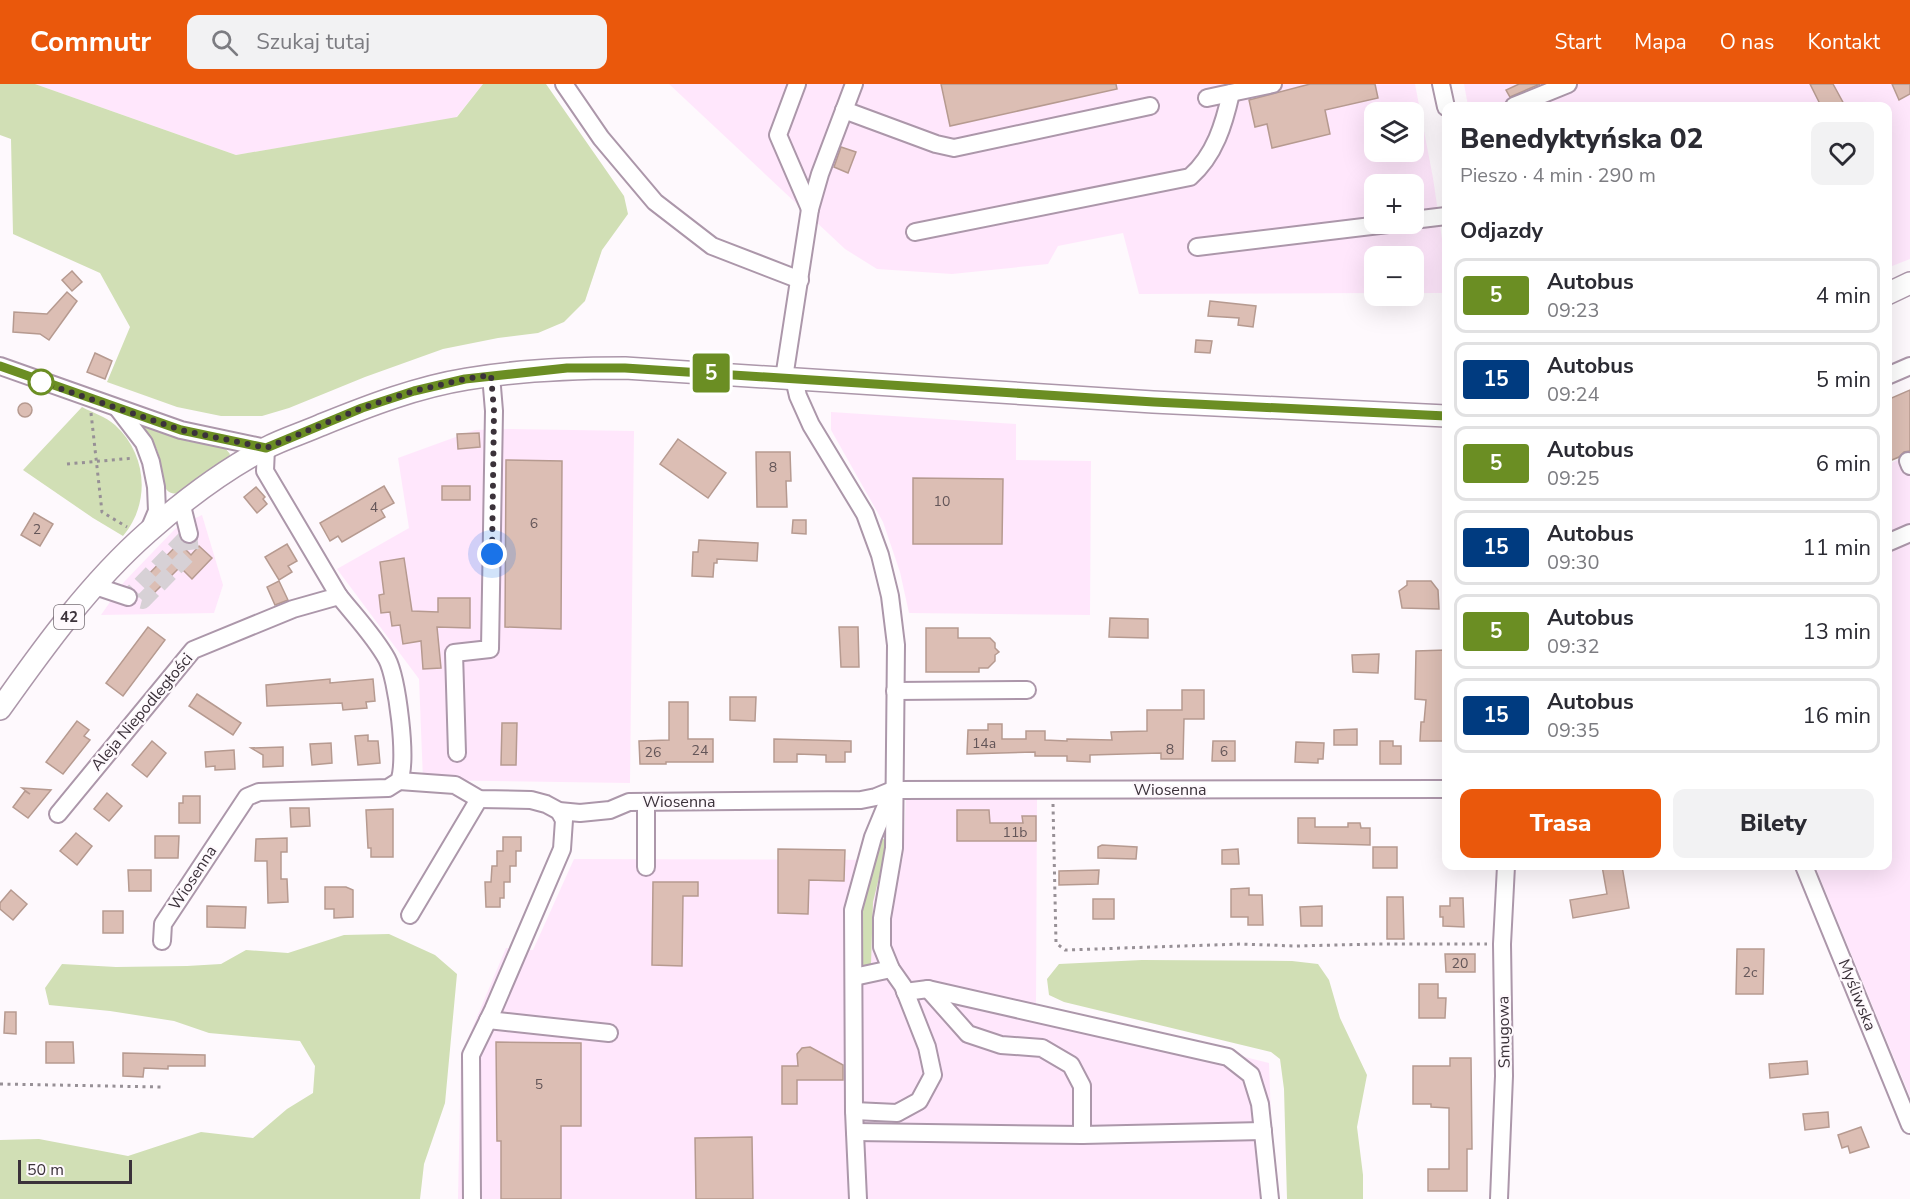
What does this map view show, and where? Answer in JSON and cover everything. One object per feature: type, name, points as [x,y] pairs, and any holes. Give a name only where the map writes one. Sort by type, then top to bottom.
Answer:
[{"type":"main road","points":[[1892,292],[1910,283]]},
{"type":"main road","name":"42","points":[[0,709],[42,650],[95,586],[148,532],[212,482],[266,448],[362,408],[465,379],[567,368],[625,368],[1154,402],[1442,416]]},
{"type":"street","points":[[564,84],[601,138],[655,202],[712,246],[800,280]]},
{"type":"street","points":[[797,84],[778,135],[810,208]]},
{"type":"street","points":[[854,84],[820,174],[810,208],[789,378],[811,425],[865,514],[880,555],[890,596],[896,645],[894,848],[882,918],[882,947],[891,969],[905,992],[927,1047],[933,1075],[919,1101],[897,1113],[854,1111]]},
{"type":"street","points":[[1207,98],[1273,84]]},
{"type":"street","points":[[1441,84],[1445,102]]},
{"type":"street","points":[[1524,102],[1568,84]]},
{"type":"street","points":[[915,232],[1190,177],[1206,160],[1223,128],[1231,93]]},
{"type":"street","points":[[844,110],[936,144],[954,148],[1150,106]]},
{"type":"street","points":[[1424,219],[1442,216]]},
{"type":"street","points":[[1197,248],[1364,227]]},
{"type":"street","points":[[0,366],[201,436],[266,448],[265,471],[339,596],[387,659],[394,676],[404,765],[399,781]]},
{"type":"street","points":[[1892,374],[1910,366]]},
{"type":"street","points":[[457,753],[454,653],[490,649],[494,411],[491,375]]},
{"type":"street","points":[[118,408],[144,443],[152,462],[157,510],[148,532]]},
{"type":"street","points":[[182,506],[189,534]]},
{"type":"street","points":[[1892,541],[1910,533]]},
{"type":"street","points":[[95,586],[128,597]]},
{"type":"street","name":"Aleja Niepodległości","points":[[58,814],[193,650],[293,609],[339,596]]},
{"type":"street","points":[[895,692],[1027,690]]},
{"type":"street","name":"Wiosenna","points":[[162,942],[163,924],[247,797],[259,792],[388,788],[399,781],[455,785],[479,799],[531,800],[559,811],[580,813],[602,812],[638,802],[861,801],[893,790],[1442,789]]},
{"type":"street","points":[[858,1199],[854,1111],[853,910],[873,837],[893,790]]},
{"type":"street","points":[[410,915],[479,799]]},
{"type":"street","points":[[638,802],[646,867]]},
{"type":"street","points":[[472,1199],[471,1055],[562,849],[564,820],[559,811]]},
{"type":"street","name":"Smugowa","points":[[1499,1199],[1504,1076],[1502,944],[1506,870]]},
{"type":"street","name":"Myśliwska","points":[[1806,870],[1910,1125]]},
{"type":"street","points":[[854,977],[891,969]]},
{"type":"street","points":[[905,992],[928,989],[1228,1057],[1251,1076],[1260,1104],[1270,1199]]},
{"type":"street","points":[[928,989],[968,1034],[1001,1045],[1042,1048],[1071,1065],[1082,1086],[1082,1135]]},
{"type":"street","points":[[488,1020],[609,1033]]},
{"type":"street","points":[[897,1113],[898,1132]]},
{"type":"street","points":[[855,1132],[1082,1135],[1263,1131]]},
{"type":"path","points":[[91,419],[102,512],[122,524]]},
{"type":"path","points":[[67,464],[129,458]]},
{"type":"path","points":[[1052,790],[1056,943],[1065,950],[1241,945],[1502,944]]},
{"type":"path","points":[[0,1084],[161,1087]]},
{"type":"shaded area","points":[[35,84],[483,84],[455,119],[236,155]]},
{"type":"shaded area","points":[[669,84],[1415,84],[1418,102],[1364,102],[1364,162],[1424,162],[1424,131],[1442,239],[1442,293],[1424,293],[1424,246],[1364,246],[1364,293],[1139,294],[1123,233],[1058,246],[1048,264],[952,274],[877,269],[845,249]]},
{"type":"shaded area","points":[[1464,84],[1910,84],[1910,259],[1892,266],[1892,102],[1467,102]]},
{"type":"shaded area","points":[[831,412],[1016,424],[1016,460],[1091,461],[1090,615],[909,613],[900,572],[883,522],[831,430]]},
{"type":"shaded area","points":[[475,430],[634,431],[630,783],[423,780],[419,679],[337,569],[409,528],[398,458]]},
{"type":"shaded area","points":[[1910,454],[1910,1097],[1817,870],[1892,870],[1892,463]]},
{"type":"shaded area","points":[[202,515],[223,585],[214,613],[101,615],[124,582],[177,527]]},
{"type":"shaded area","points":[[906,797],[1037,799],[1036,1005],[1269,1063],[1274,1199],[458,1199],[461,1055],[506,948],[533,950],[574,859],[903,860]]},
{"type":"green space","points":[[0,84],[35,84],[236,155],[457,117],[483,84],[546,84],[624,196],[628,214],[602,250],[585,301],[564,322],[538,333],[443,349],[289,408],[262,416],[221,416],[177,407],[107,382],[130,327],[100,273],[13,234],[11,139],[0,135]]},
{"type":"green space","points":[[82,407],[115,425],[134,450],[139,464],[142,479],[138,509],[123,536],[23,470]]},
{"type":"green space","points":[[143,426],[187,441],[225,448],[230,454],[228,459],[179,493],[172,493],[165,486],[158,452]]},
{"type":"green space","points":[[881,838],[888,841],[873,902],[871,964],[863,968],[859,937],[863,903]]},
{"type":"green space","points":[[389,934],[435,955],[457,974],[445,1103],[424,1164],[420,1199],[0,1199],[0,1140],[39,1139],[128,1156],[201,1132],[253,1138],[287,1109],[313,1093],[315,1066],[300,1041],[209,1033],[174,1021],[49,1005],[45,988],[62,964],[116,967],[221,964],[246,950],[288,953],[344,935]]},
{"type":"green space","points":[[1142,960],[1292,961],[1318,964],[1329,980],[1340,1018],[1367,1075],[1357,1127],[1363,1175],[1363,1199],[1287,1199],[1284,1089],[1280,1059],[1271,1052],[1064,1002],[1049,995],[1047,979],[1059,964]]},
{"type":"building","points":[[941,84],[1116,84],[1117,89],[950,126]]},
{"type":"building","points":[[1310,84],[1375,84],[1378,98],[1325,110],[1330,134],[1272,148],[1267,124],[1255,127],[1249,100]]},
{"type":"building","points":[[1519,84],[1540,84],[1510,97],[1506,90]]},
{"type":"building","points":[[1810,84],[1833,84],[1843,102],[1819,102]]},
{"type":"building","points":[[1892,84],[1910,84],[1910,94],[1899,100]]},
{"type":"building","points":[[841,147],[856,152],[848,173],[834,167]]},
{"type":"building","points":[[72,271],[82,282],[72,291],[62,280]]},
{"type":"building","points":[[67,292],[77,301],[49,340],[40,334],[13,332],[14,312],[47,314]]},
{"type":"building","points":[[1210,301],[1256,306],[1253,327],[1238,325],[1239,318],[1208,316]]},
{"type":"building","points":[[1196,340],[1212,341],[1210,353],[1195,352]]},
{"type":"building","points":[[95,353],[112,361],[105,379],[87,372]]},
{"type":"building","points":[[1910,390],[1910,451],[1892,460],[1892,398]]},
{"type":"building","points":[[22,403],[28,403],[32,410],[28,417],[22,417],[18,413],[18,407]]},
{"type":"building","points":[[479,433],[480,447],[458,449],[457,434]]},
{"type":"building","points":[[678,439],[726,473],[708,498],[660,464]]},
{"type":"building","points":[[756,452],[790,452],[791,481],[786,481],[787,507],[757,507]]},
{"type":"building","points":[[506,460],[562,461],[561,629],[505,627]]},
{"type":"building","points":[[913,478],[1003,479],[1002,544],[913,544]]},
{"type":"building","points":[[384,486],[394,503],[381,510],[385,517],[342,542],[338,536],[330,541],[320,523]]},
{"type":"building","points":[[442,486],[470,486],[470,500],[442,500]]},
{"type":"building","points":[[256,487],[265,497],[263,499],[267,504],[257,513],[244,497]]},
{"type":"building","points":[[34,513],[53,524],[40,546],[21,535]]},
{"type":"building","points":[[793,520],[806,520],[806,534],[792,533]]},
{"type":"building","points":[[699,540],[758,543],[757,561],[717,559],[717,563],[714,563],[713,577],[692,576],[693,552],[698,552]]},
{"type":"building","points":[[179,543],[191,555],[199,546],[212,558],[192,579],[180,567],[154,593],[142,581]]},
{"type":"building","points":[[287,544],[297,561],[288,566],[292,572],[279,580],[265,557]]},
{"type":"building","points":[[404,558],[412,611],[438,612],[438,598],[470,598],[470,628],[437,627],[441,668],[423,669],[421,641],[403,644],[400,625],[392,626],[390,612],[381,613],[379,595],[384,594],[380,562]]},
{"type":"building","points":[[279,581],[288,600],[275,605],[267,587]]},
{"type":"building","points":[[1407,581],[1431,581],[1438,590],[1439,609],[1402,608],[1399,591],[1407,585]]},
{"type":"building","points":[[1110,618],[1148,619],[1148,638],[1109,637]]},
{"type":"building","points":[[148,627],[165,640],[123,696],[106,683]]},
{"type":"building","points":[[839,627],[858,627],[859,667],[841,667]]},
{"type":"building","points":[[926,628],[958,628],[958,638],[990,638],[999,652],[995,655],[995,661],[988,668],[979,668],[979,672],[926,672]]},
{"type":"building","points":[[1442,650],[1442,741],[1420,741],[1426,700],[1415,699],[1416,651]]},
{"type":"building","points":[[1379,654],[1378,673],[1353,672],[1352,655]]},
{"type":"building","points":[[330,679],[330,683],[373,679],[375,701],[366,702],[367,708],[343,710],[342,703],[267,706],[266,685]]},
{"type":"building","points":[[1182,690],[1204,690],[1204,719],[1184,719],[1183,759],[1161,759],[1161,753],[1090,755],[1090,762],[1067,761],[1067,756],[1035,756],[1035,752],[967,754],[968,730],[988,730],[988,724],[1002,724],[1002,739],[1026,739],[1026,731],[1045,731],[1045,740],[1112,740],[1111,732],[1147,731],[1147,710],[1182,710]]},
{"type":"building","points":[[197,694],[241,723],[233,735],[189,706]]},
{"type":"building","points":[[730,697],[756,697],[755,721],[730,720]]},
{"type":"building","points":[[669,702],[688,702],[688,739],[713,739],[713,762],[640,764],[639,741],[669,740]]},
{"type":"building","points":[[77,721],[89,730],[84,736],[90,740],[63,774],[46,762]]},
{"type":"building","points":[[502,723],[517,723],[516,765],[501,765]]},
{"type":"building","points":[[1357,729],[1357,745],[1334,745],[1334,730]]},
{"type":"building","points":[[368,735],[368,741],[378,741],[380,763],[358,765],[355,736]]},
{"type":"building","points":[[774,739],[851,741],[851,752],[845,752],[845,762],[826,762],[826,755],[797,754],[797,762],[774,762]]},
{"type":"building","points":[[152,741],[166,753],[147,777],[132,765]]},
{"type":"building","points":[[1213,741],[1235,741],[1235,761],[1212,761]]},
{"type":"building","points":[[1380,741],[1393,741],[1393,746],[1401,746],[1401,764],[1380,764]]},
{"type":"building","points":[[1296,742],[1324,743],[1323,759],[1318,759],[1318,763],[1295,762]]},
{"type":"building","points":[[331,743],[332,763],[312,765],[310,744]]},
{"type":"building","points":[[283,747],[283,766],[263,767],[263,755],[251,748]]},
{"type":"building","points":[[234,750],[235,769],[215,770],[215,766],[206,767],[205,752]]},
{"type":"building","points":[[22,788],[51,790],[28,818],[13,807],[25,791],[30,794]]},
{"type":"building","points":[[107,793],[122,806],[109,821],[94,809]]},
{"type":"building","points":[[183,796],[200,796],[200,823],[179,823],[179,803],[183,803]]},
{"type":"building","points":[[290,808],[309,808],[310,826],[291,827]]},
{"type":"building","points":[[393,809],[393,857],[371,857],[371,848],[368,848],[366,810]]},
{"type":"building","points":[[957,810],[989,810],[990,823],[1023,823],[1022,816],[1036,816],[1036,841],[957,841]]},
{"type":"building","points":[[1298,818],[1315,818],[1315,827],[1348,827],[1348,823],[1360,823],[1361,828],[1370,828],[1370,845],[1298,843]]},
{"type":"building","points":[[76,833],[92,846],[77,865],[60,851]]},
{"type":"building","points":[[155,836],[179,836],[178,858],[155,858]]},
{"type":"building","points":[[503,837],[521,837],[521,851],[516,851],[516,866],[510,866],[510,882],[504,882],[504,898],[500,898],[500,907],[486,907],[485,882],[491,882],[492,866],[497,866],[497,851],[503,851]]},
{"type":"building","points":[[287,838],[287,852],[281,852],[281,879],[287,879],[288,902],[268,903],[267,861],[255,861],[256,839]]},
{"type":"building","points":[[1102,845],[1137,847],[1136,859],[1098,858],[1098,847]]},
{"type":"building","points":[[1373,847],[1397,847],[1397,868],[1373,868]]},
{"type":"building","points":[[778,849],[845,850],[844,881],[809,880],[808,914],[778,913]]},
{"type":"building","points":[[1238,849],[1239,864],[1222,864],[1222,850]]},
{"type":"building","points":[[128,870],[151,870],[151,891],[129,891]]},
{"type":"building","points":[[1099,870],[1098,884],[1059,885],[1059,871]]},
{"type":"building","points":[[1603,870],[1623,870],[1629,908],[1573,918],[1570,900],[1607,894]]},
{"type":"building","points":[[653,882],[698,882],[698,896],[683,896],[682,966],[652,965]]},
{"type":"building","points":[[325,887],[346,887],[353,890],[353,917],[334,918],[334,909],[325,909]]},
{"type":"building","points":[[1249,888],[1249,895],[1262,895],[1263,925],[1248,925],[1248,917],[1231,917],[1231,889]]},
{"type":"building","points":[[11,890],[27,904],[13,920],[0,909],[0,903]]},
{"type":"building","points":[[1387,897],[1403,897],[1404,939],[1387,939]]},
{"type":"building","points":[[1450,898],[1463,898],[1464,927],[1443,926],[1440,906],[1450,906]]},
{"type":"building","points":[[1093,899],[1114,899],[1114,919],[1093,919]]},
{"type":"building","points":[[207,906],[246,907],[245,928],[207,927]]},
{"type":"building","points":[[1322,906],[1322,926],[1301,926],[1300,907]]},
{"type":"building","points":[[103,911],[123,911],[123,933],[103,933]]},
{"type":"building","points":[[1737,949],[1764,949],[1763,994],[1736,994]]},
{"type":"building","points":[[1445,954],[1475,954],[1475,972],[1446,972]]},
{"type":"building","points":[[1419,984],[1438,984],[1438,998],[1446,998],[1445,1018],[1419,1018]]},
{"type":"building","points":[[5,1012],[16,1012],[16,1034],[4,1033]]},
{"type":"building","points":[[46,1042],[73,1042],[74,1063],[46,1063]]},
{"type":"building","points":[[496,1042],[581,1043],[581,1126],[561,1126],[561,1199],[501,1199],[501,1141],[497,1141]]},
{"type":"building","points":[[810,1047],[843,1065],[843,1080],[797,1080],[797,1104],[782,1104],[782,1066],[798,1066],[797,1054],[802,1048]]},
{"type":"building","points":[[123,1053],[205,1055],[205,1066],[144,1068],[143,1077],[123,1076]]},
{"type":"building","points":[[1450,1058],[1471,1058],[1472,1149],[1467,1149],[1467,1191],[1428,1191],[1428,1169],[1449,1169],[1449,1108],[1431,1107],[1431,1104],[1413,1104],[1413,1066],[1450,1066]]},
{"type":"building","points":[[1807,1061],[1808,1074],[1770,1078],[1769,1064]]},
{"type":"building","points":[[1828,1112],[1829,1127],[1805,1130],[1803,1114]]},
{"type":"building","points":[[1861,1127],[1869,1147],[1850,1153],[1848,1146],[1842,1148],[1838,1135]]},
{"type":"building","points":[[752,1137],[753,1199],[696,1199],[695,1138]]},
{"type":"tunnel","points":[[189,534],[191,552],[143,601],[128,597],[189,534]]},
{"type":"bus line","name":"5","points":[[0,366],[181,430],[266,448],[362,408],[414,391],[465,379],[513,372],[567,368],[625,368],[1154,402],[1442,416]]},
{"type":"route","points":[[41,382],[201,436],[266,448],[362,408],[414,391],[491,375],[494,411],[492,554]]}]
